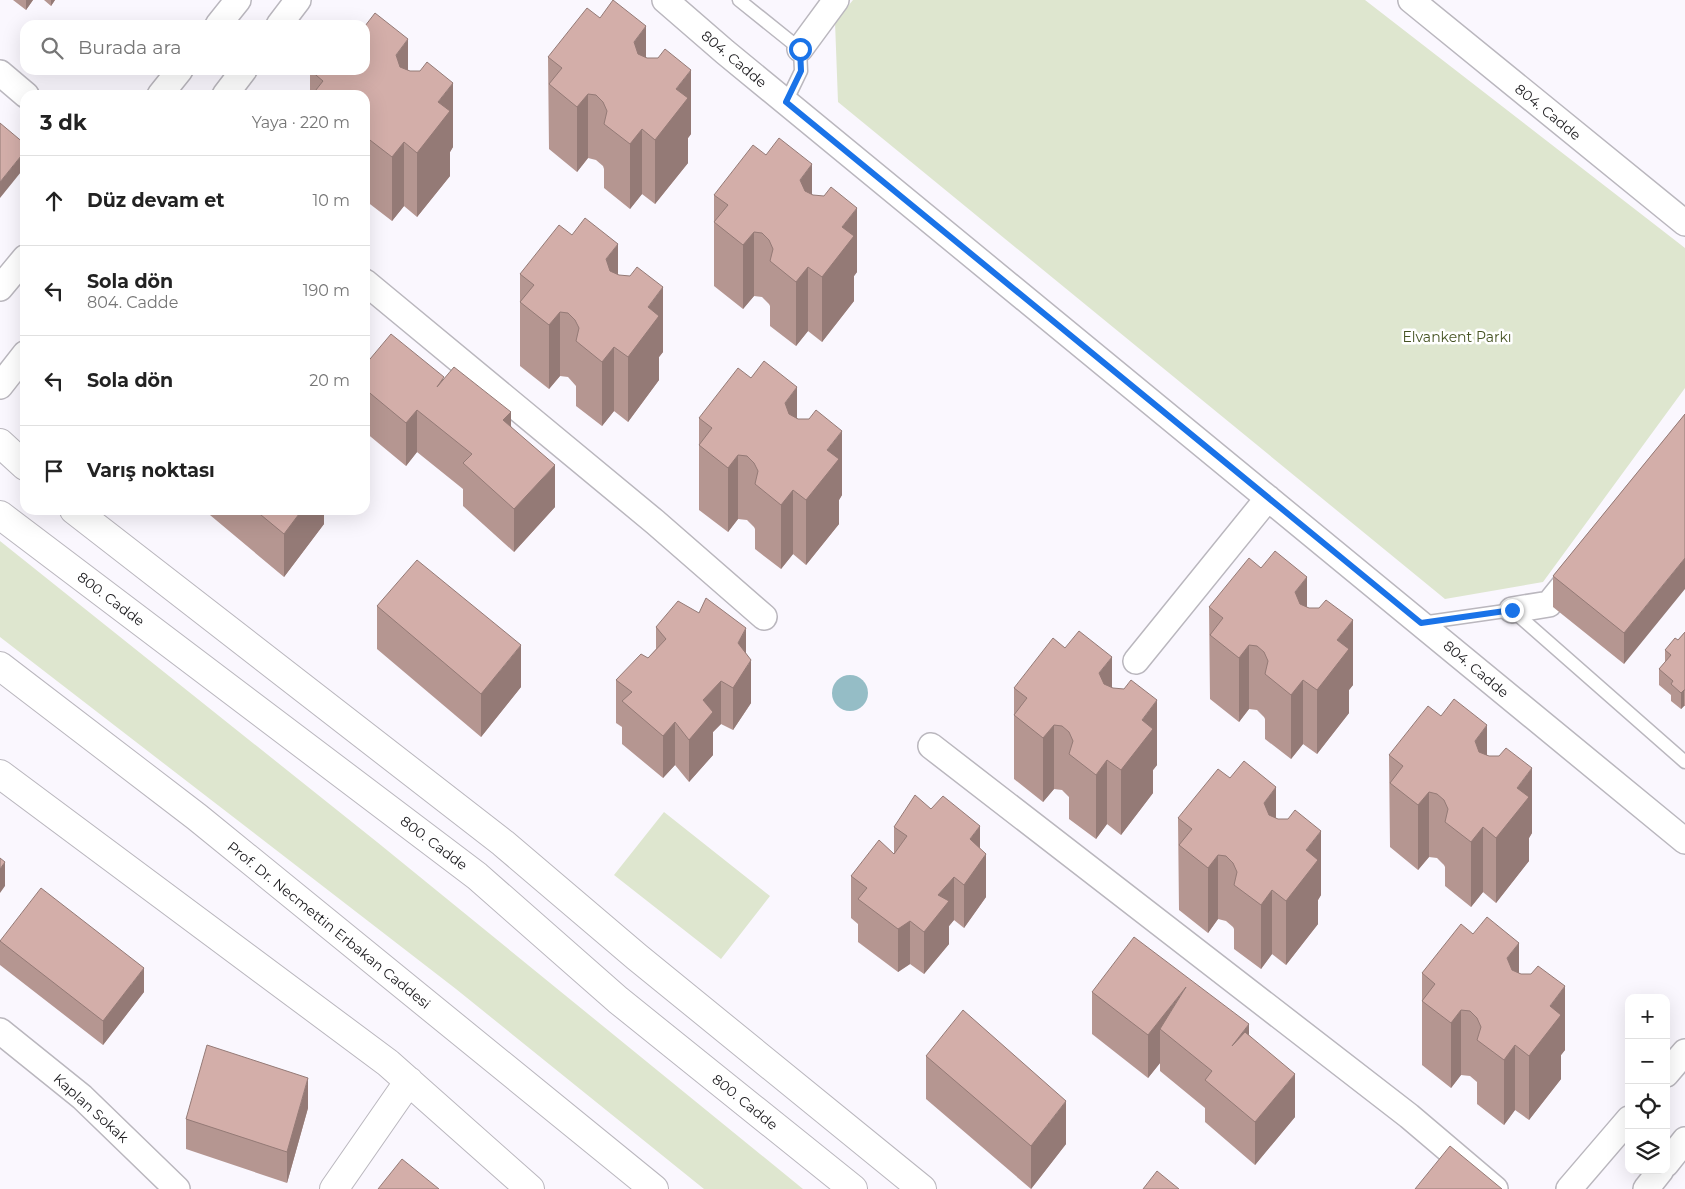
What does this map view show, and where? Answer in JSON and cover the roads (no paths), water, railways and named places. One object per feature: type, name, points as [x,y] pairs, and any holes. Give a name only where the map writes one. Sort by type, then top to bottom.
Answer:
[{"type":"street","points":[[222,20],[238,0]]},
{"type":"street","points":[[283,20],[298,0]]},
{"type":"street","name":"804. Cadde","points":[[665,0],[725,52],[1685,841]]},
{"type":"street","points":[[800,49],[836,0]]},
{"type":"street","name":"804. Cadde","points":[[1411,0],[1685,223]]},
{"type":"street","points":[[0,73],[20,90]]},
{"type":"street","points":[[164,90],[176,75]]},
{"type":"street","points":[[228,90],[240,75]]},
{"type":"street","points":[[0,288],[20,264]]},
{"type":"street","points":[[370,286],[655,522],[764,617]]},
{"type":"street","points":[[0,386],[20,360]]},
{"type":"street","points":[[0,443],[20,461]]},
{"type":"street","points":[[1136,661],[1268,498]]},
{"type":"street","name":"800. Cadde","points":[[0,515],[476,876],[618,1000],[853,1189]]},
{"type":"street","points":[[80,515],[503,843],[637,957],[922,1189]]},
{"type":"street","points":[[1512,610],[1549,604],[1591,552]]},
{"type":"street","name":"Prof. Dr. Necmettin Erbakan Caddesi","points":[[0,666],[196,817],[654,1189]]},
{"type":"street","points":[[931,746],[1409,1116],[1495,1189]]},
{"type":"street","points":[[0,774],[380,1057],[530,1189]]},
{"type":"street","name":"Kaplan Sokak","points":[[0,1031],[82,1097],[177,1189]]},
{"type":"street","points":[[1670,1069],[1685,1052]]},
{"type":"street","points":[[334,1189],[409,1081]]},
{"type":"street","points":[[1569,1189],[1625,1124]]},
{"type":"street","points":[[1670,1159],[1685,1140]]},
{"type":"street","points":[[1646,1189],[1658,1174]]},
{"type":"lane","points":[[739,0],[800,49],[801,71],[786,102]]},
{"type":"lane","points":[[1421,623],[1512,610],[1685,762]]},
{"type":"water","points":[[850,675],[857,676],[863,680],[867,686],[867,700],[863,706],[857,710],[850,711],[843,710],[837,706],[833,700],[832,693],[833,686],[837,680],[843,676]]},
{"type":"park label","name":"Elvankent Parkı","points":[[1457,337]]}]
